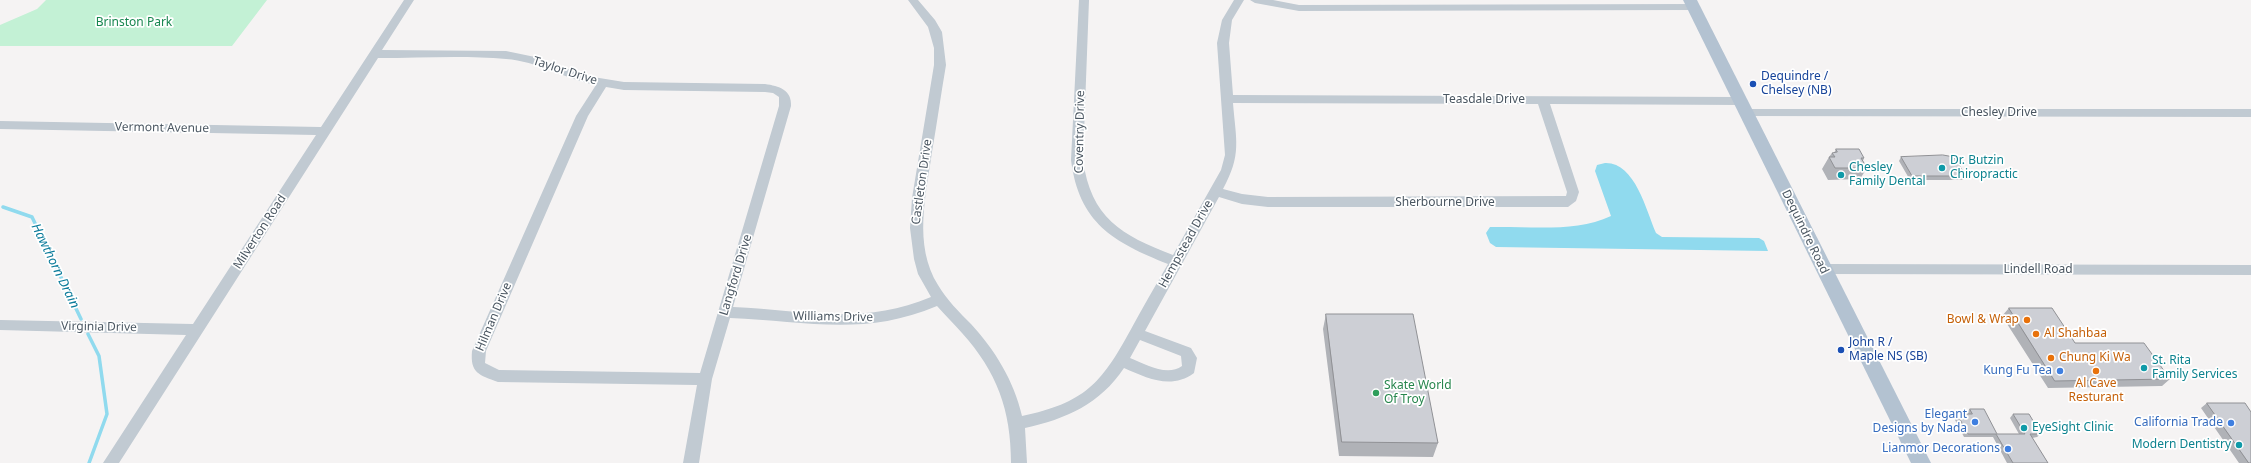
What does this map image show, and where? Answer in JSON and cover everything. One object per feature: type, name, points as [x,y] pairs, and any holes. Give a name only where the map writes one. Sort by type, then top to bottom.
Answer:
[{"type":"main road","name":"Dequindre Road","points":[[1692,3],[1921,463]]},
{"type":"street","name":"Milverton Road","points":[[111,463],[409,0]]},
{"type":"street","name":"Castleton Drive","points":[[913,0],[935,30],[940,49],[940,65],[916,217],[919,254],[925,274],[939,299],[983,348],[997,368],[1005,384],[1018,423],[1019,463]]},
{"type":"street","name":"Coventry Drive","points":[[1084,0],[1077,160],[1080,186],[1094,212],[1112,230],[1139,247],[1176,262]]},
{"type":"street","name":"Hempstead Drive","points":[[1018,423],[1046,417],[1075,406],[1098,391],[1115,372],[1227,170],[1231,155],[1224,35],[1227,20],[1239,0]]},
{"type":"street","points":[[1255,0],[1287,7],[1311,8],[1692,3]]},
{"type":"street","name":"Taylor Drive","points":[[374,54],[506,55],[531,60],[585,79],[603,83],[638,86],[765,88],[780,91]]},
{"type":"street","name":"Hilman Drive","points":[[603,83],[582,116],[479,351],[478,364],[483,370],[498,376],[705,379]]},
{"type":"street","name":"Langford Drive","points":[[691,463],[705,379],[785,106],[786,100],[780,91]]},
{"type":"street","name":"Teasdale Drive","points":[[1227,99],[1543,100],[1744,107]]},
{"type":"street","name":"Sherbourne Drive","points":[[1215,191],[1242,198],[1268,202],[1568,202],[1572,198],[1573,192],[1543,100]]},
{"type":"street","name":"Chesley Drive","points":[[1744,107],[2251,113]]},
{"type":"street","name":"Vermont Avenue","points":[[0,125],[324,131]]},
{"type":"street","name":"Lindell Road","points":[[1824,269],[2251,270]]},
{"type":"street","name":"Williams Drive","points":[[724,312],[815,318],[877,318],[905,312],[939,299]]},
{"type":"street","name":"Virginia Drive","points":[[0,325],[197,330]]},
{"type":"street","points":[[1121,361],[1168,377],[1177,377],[1189,369],[1190,358],[1186,352],[1136,333]]},
{"type":"green space","name":"Brinston Park","points":[[46,0],[267,0],[232,46],[0,46],[0,25],[37,9]]},
{"type":"water","points":[[1605,163],[1615,165],[1624,170],[1632,179],[1643,200],[1656,233],[1662,237],[1759,238],[1764,241],[1768,251],[1496,247],[1490,243],[1486,233],[1490,227],[1567,227],[1582,225],[1611,216],[1595,171],[1597,165]]},
{"type":"building","points":[[1836,149],[1859,149],[1864,158],[1861,158],[1867,168],[1835,168],[1829,157],[1835,157],[1832,153],[1837,152]]},
{"type":"building","points":[[1943,155],[1954,157],[1966,176],[1912,176],[1901,157]]},
{"type":"building","points":[[2009,308],[2052,308],[2075,343],[2144,343],[2170,379],[2055,381]]},
{"type":"building","name":"Skate World Of Troy","points":[[1326,314],[1413,314],[1438,443],[1342,442]]},
{"type":"building","points":[[2207,403],[2245,403],[2251,412],[2251,463],[2249,463]]},
{"type":"building","points":[[1970,409],[1984,409],[1997,434],[2025,434],[2013,414],[2029,414],[2041,434],[2030,434],[2048,463],[2013,463],[1996,434],[1968,434],[1957,414],[1972,414]]},
{"type":"waterway","name":"Hawthorn Drain","points":[[3,207],[32,217],[81,319]]},
{"type":"waterway","name":"Hawthorn Drain","points":[[88,334],[99,356],[107,414],[89,463]]},
{"type":"place","name":"Dequindre / Chelsey (NB)","points":[[1753,84]]},
{"type":"place","name":"Dr. Butzin Chiropractic","points":[[1942,168]]},
{"type":"place","name":"Chesley Family Dental","points":[[1841,175]]},
{"type":"place","name":"Bowl & Wrap","points":[[2027,320]]},
{"type":"place","name":"Al Shahbaa","points":[[2036,334]]},
{"type":"place","name":"John R / Maple NS (SB)","points":[[1841,350]]},
{"type":"place","name":"Chung Ki Wa","points":[[2051,358]]},
{"type":"place","name":"St. Rita Family Services","points":[[2144,368]]},
{"type":"place","name":"Kung Fu Tea","points":[[2060,371]]},
{"type":"place","name":"Al Cave Resturant","points":[[2096,371]]},
{"type":"place","name":"Skate World Of Troy","points":[[1376,393]]},
{"type":"place","name":"Elegant Designs by Nada","points":[[1975,422]]},
{"type":"place","name":"California Trade","points":[[2231,423]]},
{"type":"place","name":"EyeSight Clinic","points":[[2024,428]]},
{"type":"place","name":"Modern Dentistry","points":[[2239,445]]},
{"type":"place","name":"Lianmor Decorations","points":[[2008,449]]}]
